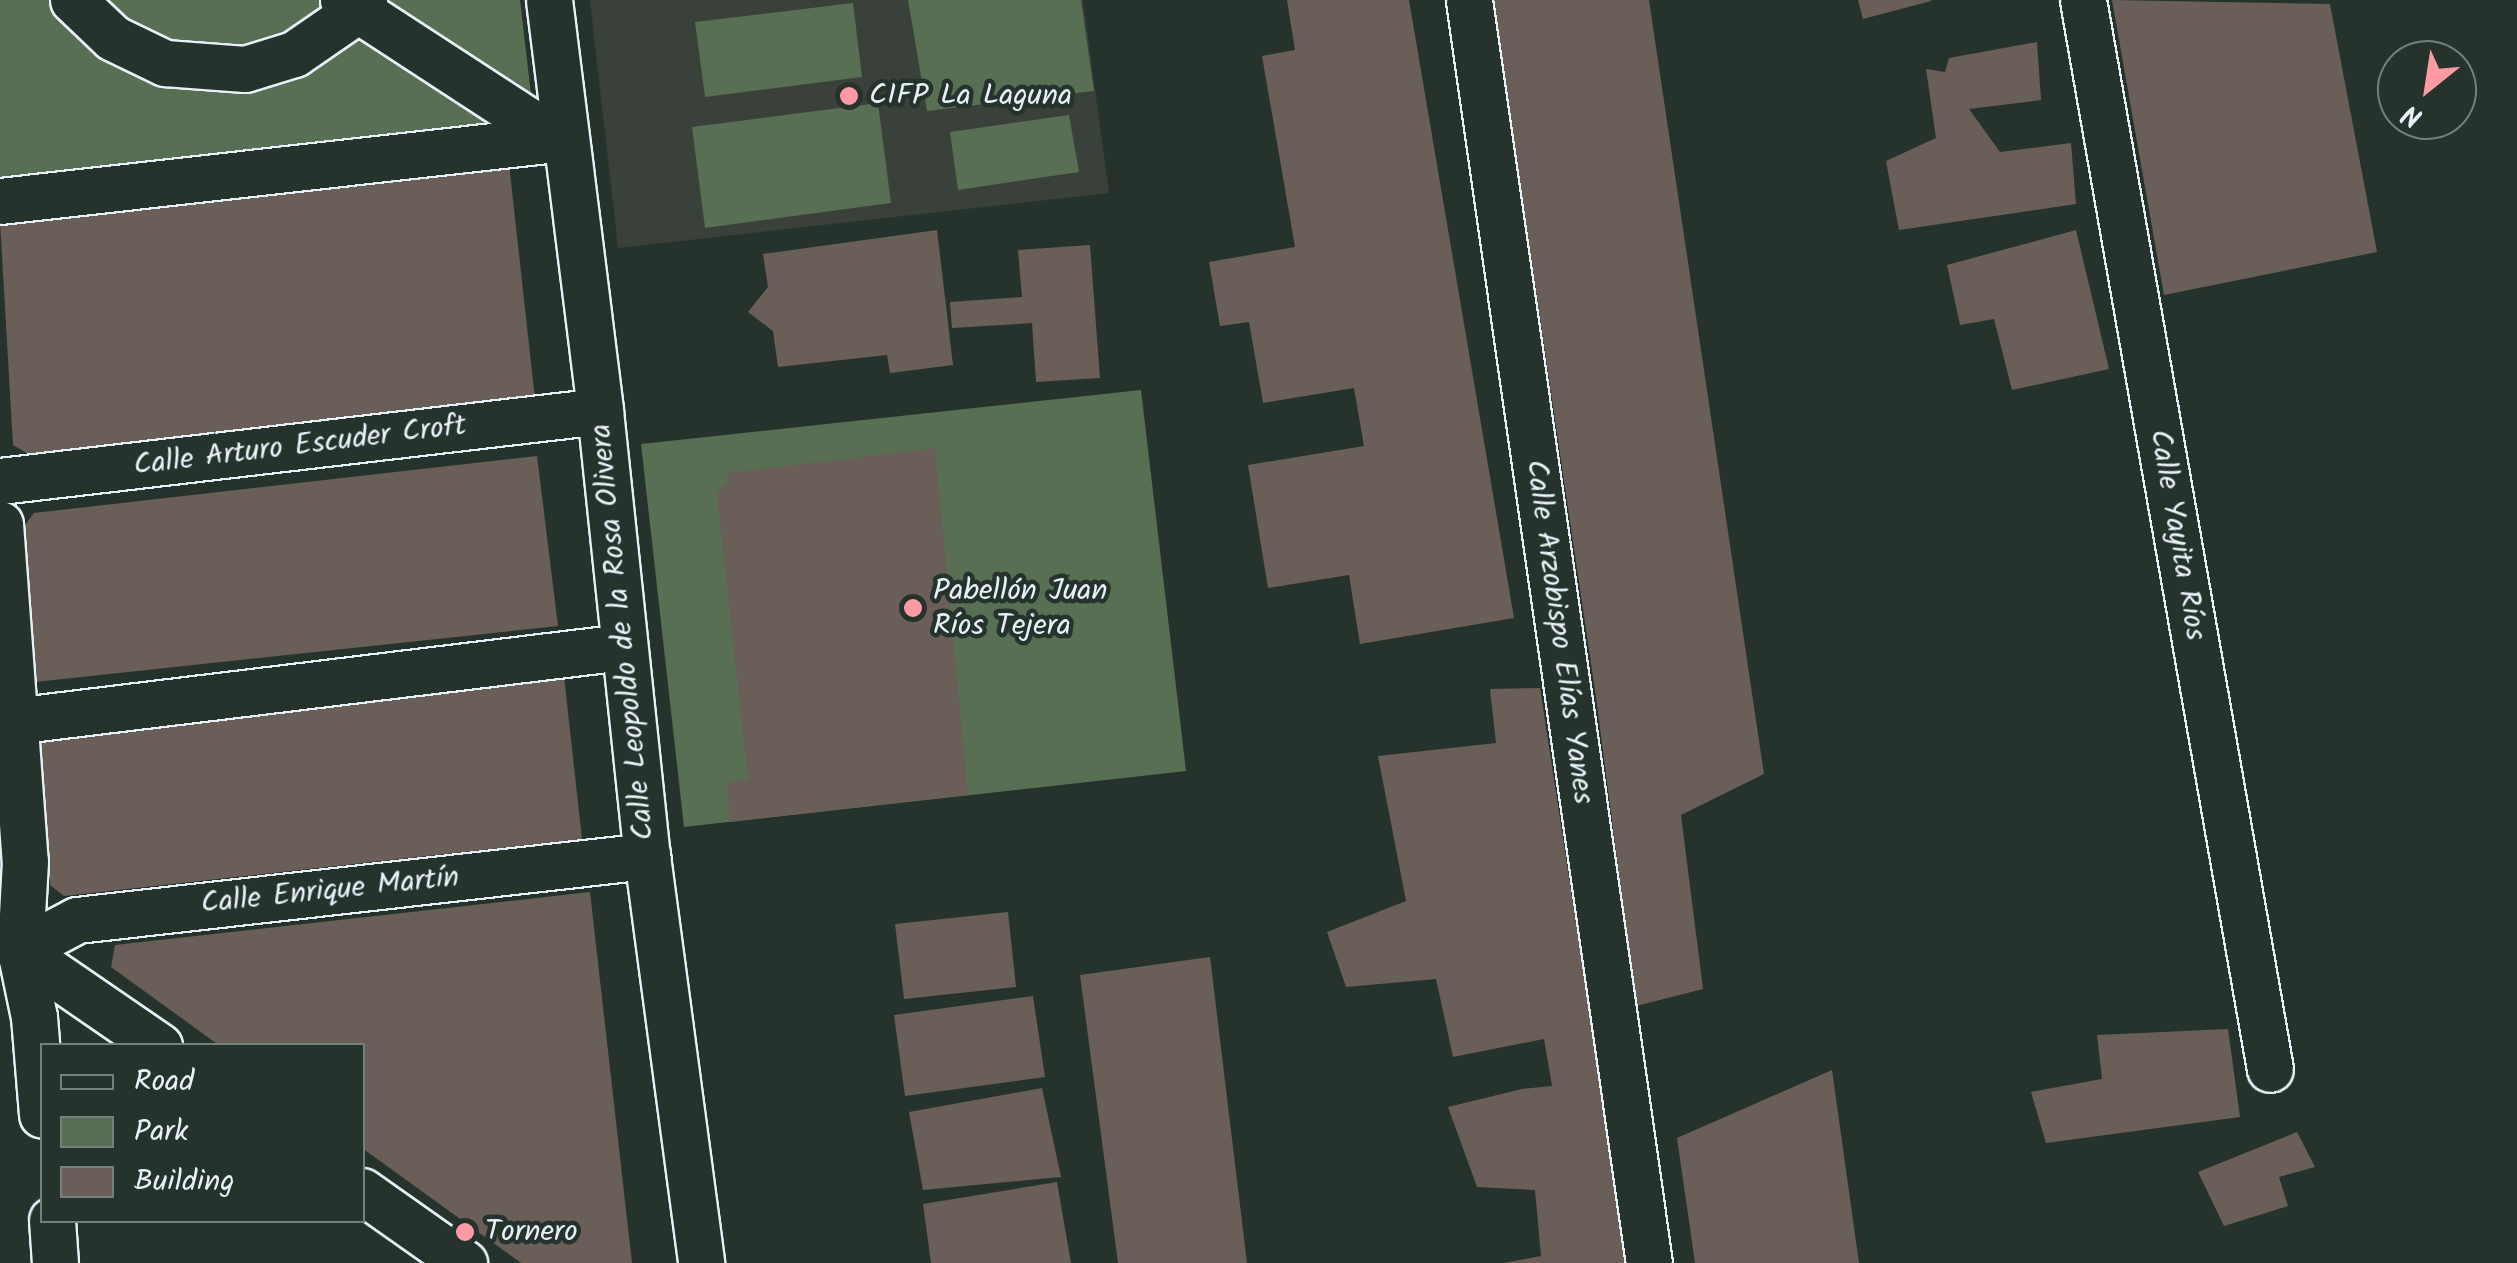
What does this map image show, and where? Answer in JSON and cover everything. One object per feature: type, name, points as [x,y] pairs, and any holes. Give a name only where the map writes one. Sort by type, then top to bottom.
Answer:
[{"type":"street","points":[[73,0],[113,38],[164,63],[245,68],[294,54],[355,3],[527,120],[546,140]]},
{"type":"street","name":"Calle Leopoldo de la Rosa Olivera","points":[[549,0],[546,140],[600,411],[646,856],[701,1263]]},
{"type":"street","name":"Calle Arzobispo Elías Yanes","points":[[1470,0],[1650,1263]]},
{"type":"street","name":"Calle Yayita Ríos","points":[[2083,0],[2270,1070]]},
{"type":"street","points":[[0,201],[546,140]]},
{"type":"street","name":"Calle Arturo Escuder Croft","points":[[0,480],[600,411]]},
{"type":"street","points":[[0,524],[25,861],[10,943],[34,1017],[40,1091]]},
{"type":"street","points":[[13,720],[624,647]]},
{"type":"street","name":"Calle Enrique Martín","points":[[10,943],[76,920],[646,856]]},
{"type":"street","points":[[10,943],[155,1043]]},
{"type":"street","points":[[34,1017],[78,988]]},
{"type":"street","points":[[365,1193],[464,1263]]},
{"type":"street","points":[[52,1223],[56,1263]]},
{"type":"shaded area","name":"CIFP La Laguna","points":[[590,0],[1083,0],[1109,193],[618,248]]},
{"type":"green space","points":[[0,0],[520,0],[534,120],[0,180]]},
{"type":"green space","points":[[908,0],[1081,0],[1094,91],[927,111]]},
{"type":"green space","points":[[853,3],[862,77],[705,97],[695,22]]},
{"type":"green space","points":[[878,103],[891,203],[705,228],[692,127]]},
{"type":"green space","points":[[1069,115],[1079,172],[958,190],[950,132]]},
{"type":"green space","name":"Pabellón Juan Ríos Tejera","points":[[1141,390],[1186,771],[684,827],[641,444]]},
{"type":"building","points":[[1287,0],[1409,0],[1514,618],[1360,644],[1349,575],[1268,588],[1248,465],[1364,446],[1354,388],[1263,403],[1249,322],[1220,326],[1209,262],[1295,247],[1262,56],[1295,50]]},
{"type":"building","points":[[1493,0],[1649,0],[1764,774],[1681,815],[1703,989],[1636,1006],[1596,697]]},
{"type":"building","points":[[1858,0],[1931,0],[1931,1],[1863,19]]},
{"type":"building","points":[[2112,0],[2330,4],[2377,252],[2164,295]]},
{"type":"building","points":[[2037,42],[2041,100],[1969,109],[2000,152],[2071,143],[2076,204],[1899,230],[1886,161],[1936,138],[1926,69],[1945,72],[1949,58]]},
{"type":"building","points":[[509,164],[535,399],[30,455],[13,445],[0,221]]},
{"type":"building","points":[[937,230],[953,365],[890,373],[887,355],[778,367],[773,331],[748,312],[768,287],[763,254]]},
{"type":"building","points":[[2076,230],[2109,369],[2012,390],[1994,319],[1960,325],[1947,265]]},
{"type":"building","points":[[1090,245],[1100,378],[1036,382],[1032,323],[952,328],[950,302],[1022,297],[1018,250]]},
{"type":"building","points":[[935,448],[968,795],[730,822],[727,782],[748,780],[717,494],[729,481],[727,473]]},
{"type":"building","points":[[537,456],[558,626],[35,682],[22,529],[34,513]]},
{"type":"building","points":[[563,667],[582,839],[64,896],[50,885],[38,726]]},
{"type":"building","points":[[1540,688],[1628,1263],[1504,1263],[1541,1256],[1535,1190],[1477,1187],[1448,1107],[1552,1086],[1544,1039],[1453,1057],[1436,979],[1346,987],[1327,932],[1406,901],[1378,756],[1496,743],[1490,689]]},
{"type":"building","points":[[590,892],[632,1263],[521,1263],[365,1150],[365,1043],[216,1043],[111,967],[115,945]]},
{"type":"building","points":[[1008,912],[1016,987],[904,999],[895,924]]},
{"type":"building","points":[[1210,957],[1247,1263],[1118,1263],[1080,975]]},
{"type":"building","points":[[1033,996],[1045,1077],[905,1096],[894,1015]]},
{"type":"building","points":[[2228,1029],[2240,1117],[2046,1143],[2031,1092],[2102,1079],[2097,1035]]},
{"type":"building","points":[[1832,1070],[1859,1263],[1695,1263],[1677,1138]]},
{"type":"building","points":[[1042,1088],[1061,1177],[923,1190],[909,1112]]},
{"type":"building","points":[[2297,1132],[2315,1167],[2279,1177],[2288,1206],[2224,1226],[2198,1172]]},
{"type":"building","points":[[1057,1182],[1071,1263],[931,1263],[923,1204]]},
{"type":"place","name":"CIFP La Laguna","points":[[849,96]]},
{"type":"place","name":"Pabellón Juan Ríos Tejera","points":[[913,608]]},
{"type":"place","name":"Tornero","points":[[465,1232]]}]
